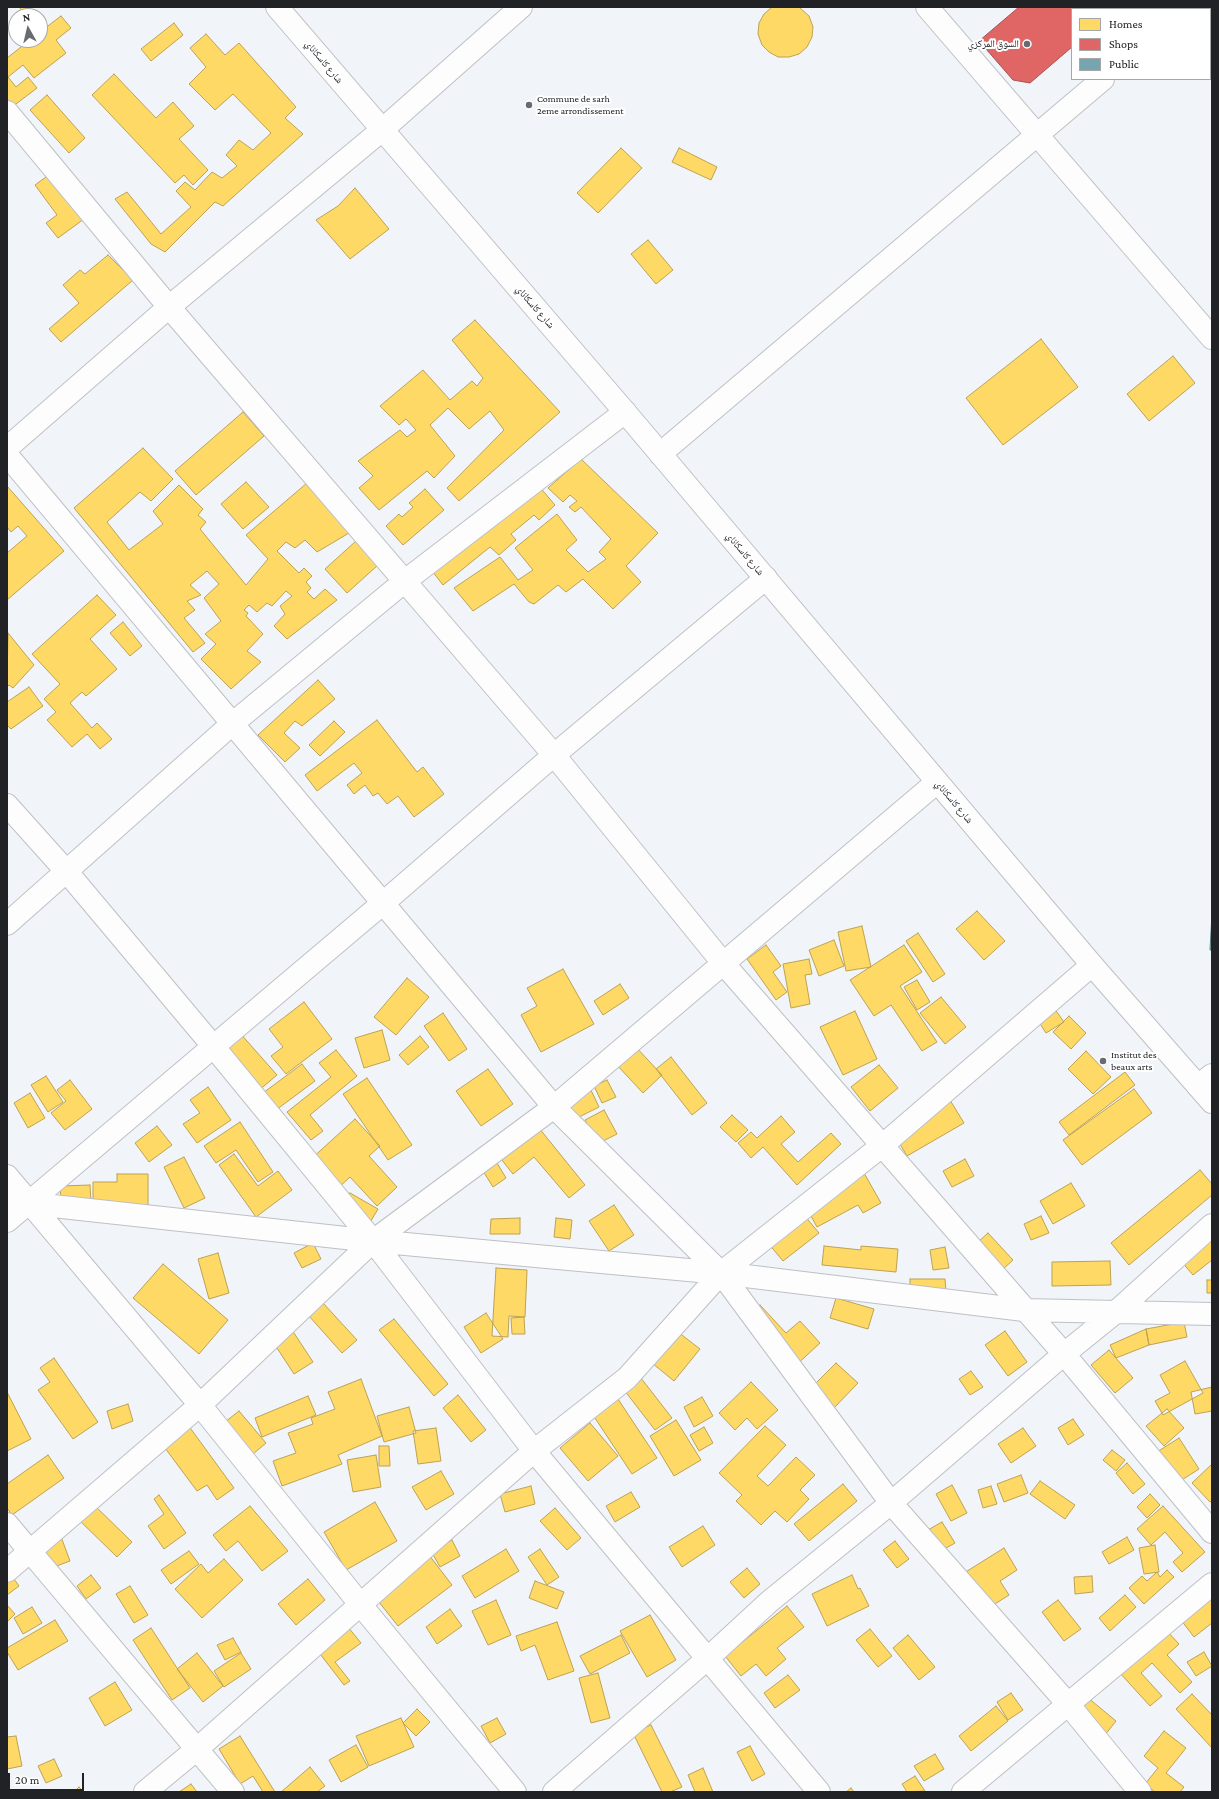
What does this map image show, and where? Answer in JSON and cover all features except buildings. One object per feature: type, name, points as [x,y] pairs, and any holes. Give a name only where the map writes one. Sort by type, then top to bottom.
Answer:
[{"type":"street","name":"شارع كاسكاناي","points":[[277,7],[625,412],[1092,965],[1208,1088]]},
{"type":"street","points":[[7,448],[169,307],[382,130],[521,7]]},
{"type":"street","points":[[927,7],[1212,338]]},
{"type":"street","points":[[660,454],[1102,80]]},
{"type":"street","points":[[7,112],[169,307],[554,755],[723,963],[883,1145],[1024,1310],[1064,1354],[1212,1532]]},
{"type":"street","points":[[7,924],[232,724],[405,582],[625,412]]},
{"type":"street","points":[[7,456],[554,1107],[721,1273],[891,1503],[1068,1704],[1140,1792]]},
{"type":"street","points":[[7,1221],[382,904],[554,755],[766,578]]},
{"type":"street","points":[[7,1571],[200,1405],[373,1241],[554,1107],[937,782]]},
{"type":"street","points":[[7,805],[67,872],[213,1046],[373,1241],[534,1451],[819,1792]]},
{"type":"street","points":[[145,1792],[198,1749],[534,1451],[627,1378],[721,1273],[883,1145],[1092,965]]},
{"type":"street","points":[[7,1176],[28,1203],[200,1405],[360,1604],[515,1792]]},
{"type":"street","points":[[7,1201],[373,1241],[721,1273],[1024,1310],[1212,1314]]},
{"type":"street","points":[[554,1792],[707,1659],[770,1601],[891,1503],[1064,1354],[1116,1312],[1212,1225]]},
{"type":"street","points":[[7,1524],[233,1792]]},
{"type":"street","points":[[963,1792],[1212,1584]]},
{"type":"place","name":"السوق المركزي","points":[[1027,44]]},
{"type":"place","name":"Commune de sarh 2eme arrondissement","points":[[529,105]]},
{"type":"place","name":"Institut des beaux arts","points":[[1103,1061]]}]
